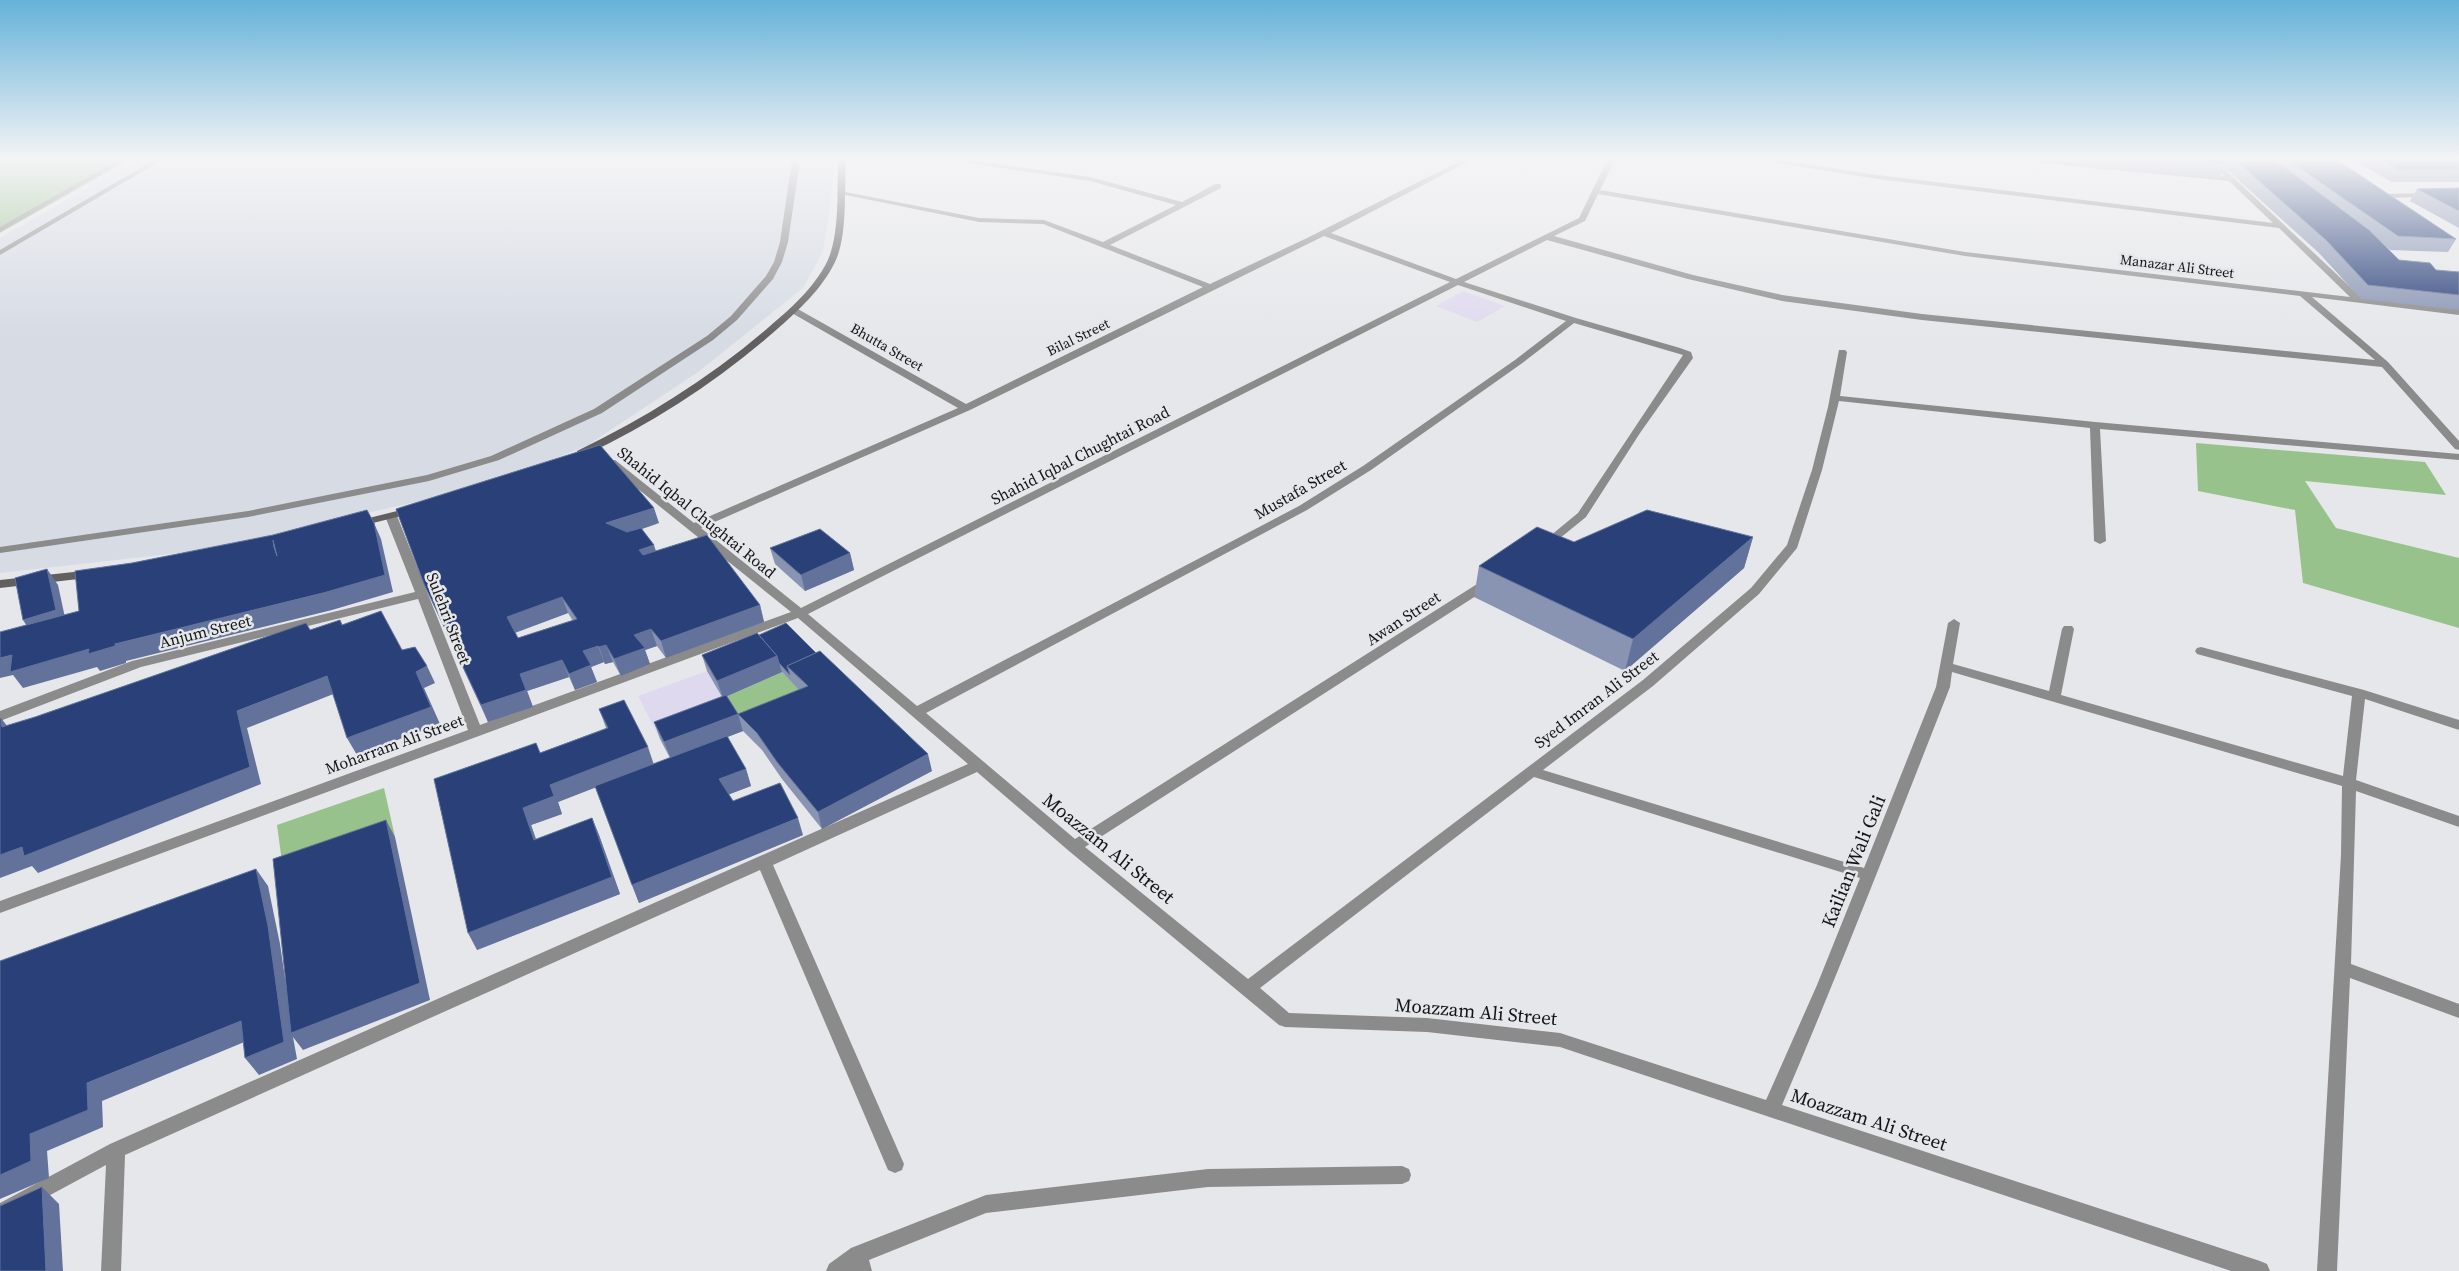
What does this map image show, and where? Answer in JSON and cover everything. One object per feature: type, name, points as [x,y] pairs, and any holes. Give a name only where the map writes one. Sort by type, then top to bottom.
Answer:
[{"type":"street","points":[[0,230],[19,219]]},
{"type":"street","points":[[0,253],[58,219]]},
{"type":"street","points":[[0,550],[248,514],[429,478],[495,458],[598,412],[710,338],[746,304],[770,277],[778,262],[784,242],[787,219]]},
{"type":"street","points":[[567,459],[593,448],[636,425],[698,384],[793,310],[814,289],[831,261],[837,239],[838,219]]},
{"type":"street","points":[[975,219],[1044,222],[1210,287]]},
{"type":"street","points":[[1103,245],[1152,219]]},
{"type":"street","name":"Bilal Street","points":[[694,527],[966,408],[1351,219]]},
{"type":"street","name":"Shahid Iqbal Chughtai Road","points":[[593,448],[800,613],[1581,219]]},
{"type":"street","name":"Manazar Ali Street","points":[[1767,219],[1965,254],[2459,312]]},
{"type":"street","points":[[2225,219],[2279,226]]},
{"type":"street","points":[[2272,219],[2360,301]]},
{"type":"street","points":[[1324,233],[1457,282],[1572,320],[1688,354],[1688,358],[1635,433],[1582,514],[1537,552]]},
{"type":"street","points":[[1546,237],[1691,277],[1782,298],[1922,317],[2385,364]]},
{"type":"street","points":[[2304,295],[2385,364],[2459,447]]},
{"type":"street","name":"Bhutta Street","points":[[793,310],[966,408]]},
{"type":"street","name":"Mustafa Street","points":[[918,712],[1303,508],[1367,468],[1510,368],[1572,320]]},
{"type":"street","name":"Syed Imran Ali Street","points":[[1248,988],[1481,812],[1530,771],[1648,683],[1756,591],[1793,546],[1817,470],[1834,398],[1842,352]]},
{"type":"street","points":[[1834,398],[2095,425],[2459,457]]},
{"type":"street","points":[[2095,425],[2100,541]]},
{"type":"street","points":[[346,526],[428,505]]},
{"type":"street","name":"Sulehri Street","points":[[391,516],[476,732]]},
{"type":"street","points":[[0,584],[103,573]]},
{"type":"street","name":"Awan Street","points":[[1074,847],[1498,577]]},
{"type":"street","name":"Anjum Street","points":[[0,716],[137,664],[423,594]]},
{"type":"street","name":"Moazzam Ali Street","points":[[800,613],[918,712],[977,766],[1285,1020],[1427,1025],[1560,1040],[2260,1271]]},
{"type":"street","name":"Moharram Ali Street","points":[[0,907],[800,613]]},
{"type":"street","name":"Kailian Wali Gali","points":[[1771,1109],[1825,984],[1943,687],[1954,623]]},
{"type":"street","points":[[2054,697],[2068,628]]},
{"type":"street","points":[[2201,651],[2359,693],[2459,726]]},
{"type":"street","points":[[1947,666],[2349,783],[2459,822]]},
{"type":"street","points":[[2327,1271],[2349,783],[2359,693]]},
{"type":"street","points":[[0,1212],[116,1150],[977,766]]},
{"type":"street","points":[[1530,771],[1869,875]]},
{"type":"street","points":[[764,862],[895,1164]]},
{"type":"street","points":[[2342,968],[2459,1011]]},
{"type":"street","points":[[111,1271],[116,1150]]},
{"type":"street","points":[[836,1271],[860,1263],[986,1204],[1208,1178],[1402,1175]]},
{"type":"shaded area","points":[[33,219],[828,219],[823,251],[803,288],[698,372],[588,445],[530,469],[433,498],[205,550],[0,573],[0,238]]},
{"type":"shaded area","points":[[1463,291],[1505,306],[1477,322],[1436,306]]},
{"type":"shaded area","points":[[707,671],[731,712],[660,739],[638,696]]},
{"type":"green space","points":[[0,219],[24,219],[0,233]]},
{"type":"green space","points":[[2196,443],[2425,462],[2446,495],[2305,481],[2336,528],[2459,558],[2459,628],[2303,583],[2295,510],[2198,491]]},
{"type":"green space","points":[[782,672],[812,703],[743,731],[723,698]]},
{"type":"green space","points":[[384,788],[395,837],[284,877],[277,825]]},
{"type":"building","points":[[2302,219],[2355,219],[2369,230],[2399,260],[2430,263],[2436,270],[2459,272],[2459,295],[2368,285],[2326,240]]},
{"type":"building","points":[[2374,219],[2426,219],[2456,239],[2398,236]]},
{"type":"building","points":[[600,445],[654,508],[606,523],[627,532],[641,528],[654,545],[639,550],[643,555],[707,535],[760,605],[661,641],[651,629],[634,635],[645,648],[614,659],[606,645],[583,651],[591,665],[569,674],[562,660],[520,674],[526,690],[481,705],[424,584],[396,509]],"holes":[[[562,597],[577,619],[518,638],[507,617]]]},
{"type":"building","points":[[367,510],[374,523],[385,575],[323,593],[115,644],[115,646],[88,654],[89,649],[10,672],[12,655],[0,658],[0,632],[79,611],[75,571],[132,563],[273,535]]},
{"type":"building","points":[[1647,510],[1753,537],[1633,639],[1479,566],[1537,527],[1574,542]]},
{"type":"building","points":[[820,529],[850,553],[801,575],[770,548]]},
{"type":"building","points":[[47,569],[56,610],[23,620],[15,578]]},
{"type":"building","points":[[381,611],[402,650],[415,647],[427,666],[416,672],[431,707],[347,738],[327,676],[237,711],[250,767],[24,856],[22,847],[0,855],[1,718],[2,727],[306,623],[310,630],[340,620],[342,625]]},
{"type":"building","points":[[786,623],[816,653],[787,666],[790,675],[759,635]]},
{"type":"building","points":[[757,633],[777,656],[717,681],[702,655]]},
{"type":"building","points":[[820,651],[928,754],[818,812],[777,762],[757,733],[738,714],[808,686],[787,666]]},
{"type":"building","points":[[726,695],[738,714],[664,742],[654,722]]},
{"type":"building","points":[[624,700],[648,747],[550,785],[554,796],[523,808],[534,840],[592,818],[612,877],[468,933],[434,779],[536,743],[540,753],[608,728],[599,709]]},
{"type":"building","points":[[727,736],[746,769],[719,779],[733,801],[780,783],[798,818],[632,885],[595,786]]},
{"type":"building","points":[[386,820],[420,983],[291,1033],[273,859]]},
{"type":"building","points":[[256,869],[268,926],[284,1042],[245,1058],[241,1021],[87,1083],[88,1110],[30,1134],[31,1161],[0,1175],[0,961]]},
{"type":"building","points":[[42,1187],[46,1271],[0,1271],[0,1206]]}]
